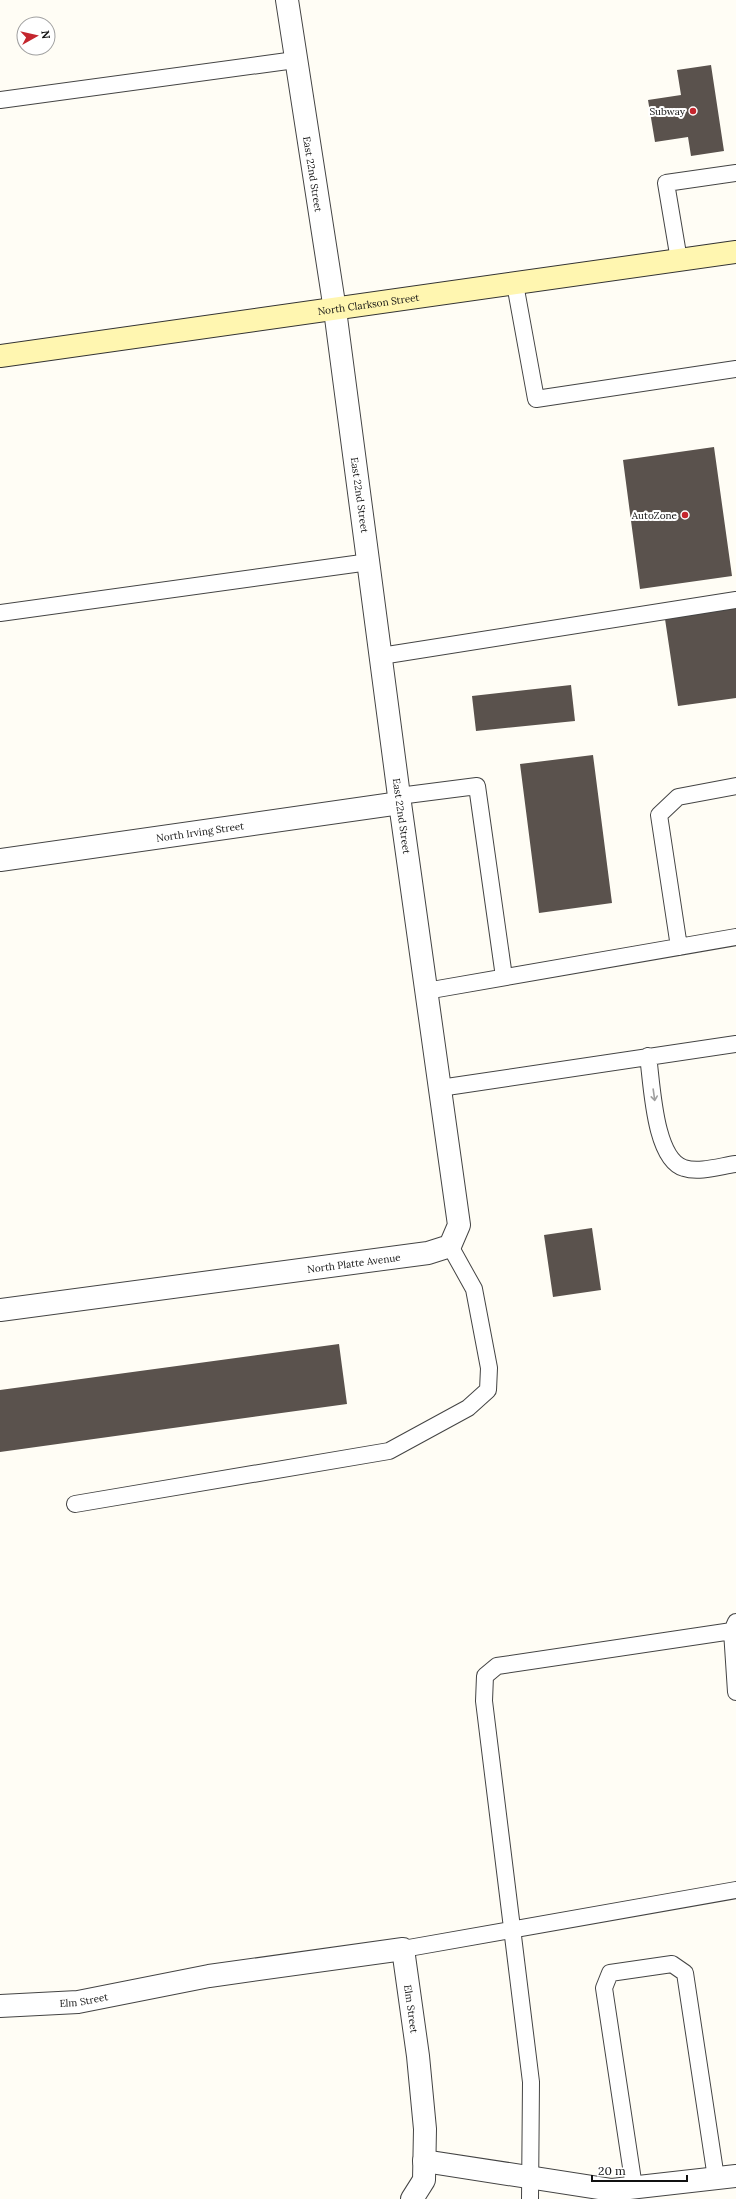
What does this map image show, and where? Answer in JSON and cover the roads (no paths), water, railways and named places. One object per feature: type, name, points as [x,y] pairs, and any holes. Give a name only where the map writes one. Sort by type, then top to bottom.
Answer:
[{"type":"street","name":"East 22nd Street","points":[[286,0],[335,310],[399,800],[426,991]]},
{"type":"street","name":"North Clarkson Street","points":[[0,356],[335,310],[373,303],[736,252]]},
{"type":"street","name":"North Irving Street","points":[[0,860],[399,800]]},
{"type":"street","points":[[426,991],[459,1225],[450,1246]]},
{"type":"street","name":"North Platte Avenue","points":[[0,1310],[428,1253],[450,1246]]},
{"type":"street","name":"Elm Street","points":[[0,2006],[78,2002],[209,1976],[403,1950],[418,2056],[425,2129],[424,2180],[412,2199]]},
{"type":"street","points":[[424,2161],[531,2188],[612,2190],[726,2177]]},
{"type":"lane","points":[[0,100],[295,60]]},
{"type":"lane","points":[[679,260],[666,184],[736,173]]},
{"type":"lane","points":[[515,284],[536,399],[736,369]]},
{"type":"lane","points":[[0,613],[369,562]]},
{"type":"lane","points":[[381,656],[736,600]]},
{"type":"lane","points":[[399,800],[477,786],[504,977]]},
{"type":"lane","points":[[679,947],[659,815],[678,797],[736,786]]},
{"type":"lane","points":[[426,991],[736,937]]},
{"type":"lane","points":[[440,1088],[736,1044]]},
{"type":"lane","points":[[648,1056],[660,1134],[669,1156],[684,1168],[696,1169],[736,1164]]},
{"type":"lane","points":[[75,1504],[388,1451],[468,1408],[488,1390],[489,1368],[474,1290],[450,1246]]},
{"type":"lane","points":[[531,2188],[531,2082],[514,1930],[484,1701],[486,1676],[497,1666],[734,1626],[736,1692]]},
{"type":"lane","points":[[403,1950],[736,1890]]},
{"type":"lane","points":[[634,2188],[604,1988],[610,1973],[672,1964],[685,1973],[726,2177]]},
{"type":"place","name":"Subway","points":[[693,111]]},
{"type":"place","name":"AutoZone","points":[[685,515]]}]
